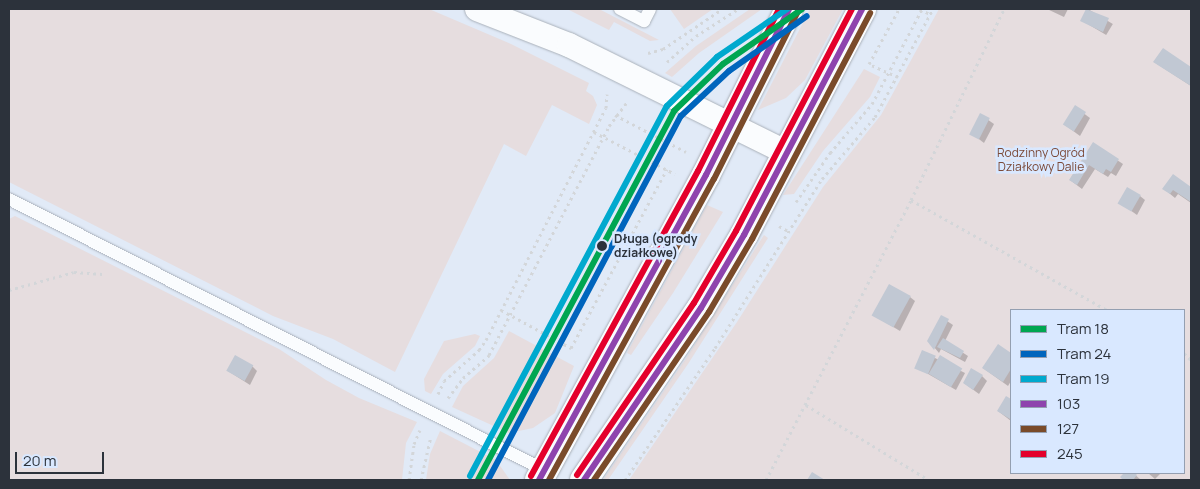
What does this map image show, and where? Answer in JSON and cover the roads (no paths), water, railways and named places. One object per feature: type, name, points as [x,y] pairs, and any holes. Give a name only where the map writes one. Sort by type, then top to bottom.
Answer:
[{"type":"street","points":[[542,475],[730,125],[789,9]]},
{"type":"street","points":[[584,480],[700,308],[762,204],[862,9]]},
{"type":"street","points":[[482,10],[570,45],[788,153]]},
{"type":"lane","points":[[620,9],[644,21],[650,9]]},
{"type":"lane","points":[[9,199],[542,475]]},
{"type":"tram line","name":"19","points":[[470,476],[667,106],[717,57],[787,9]]},
{"type":"tram line","name":"18","points":[[478,480],[674,111],[723,64],[802,9]]},
{"type":"tram line","name":"24","points":[[488,480],[681,116],[729,71],[807,16]]},
{"type":"place","name":"Długa (ogrody działkowe)","points":[[602,246]]},
{"type":"park label","name":"Rodzinny Ogród Działkowy Dalie","points":[[1041,160]]}]
